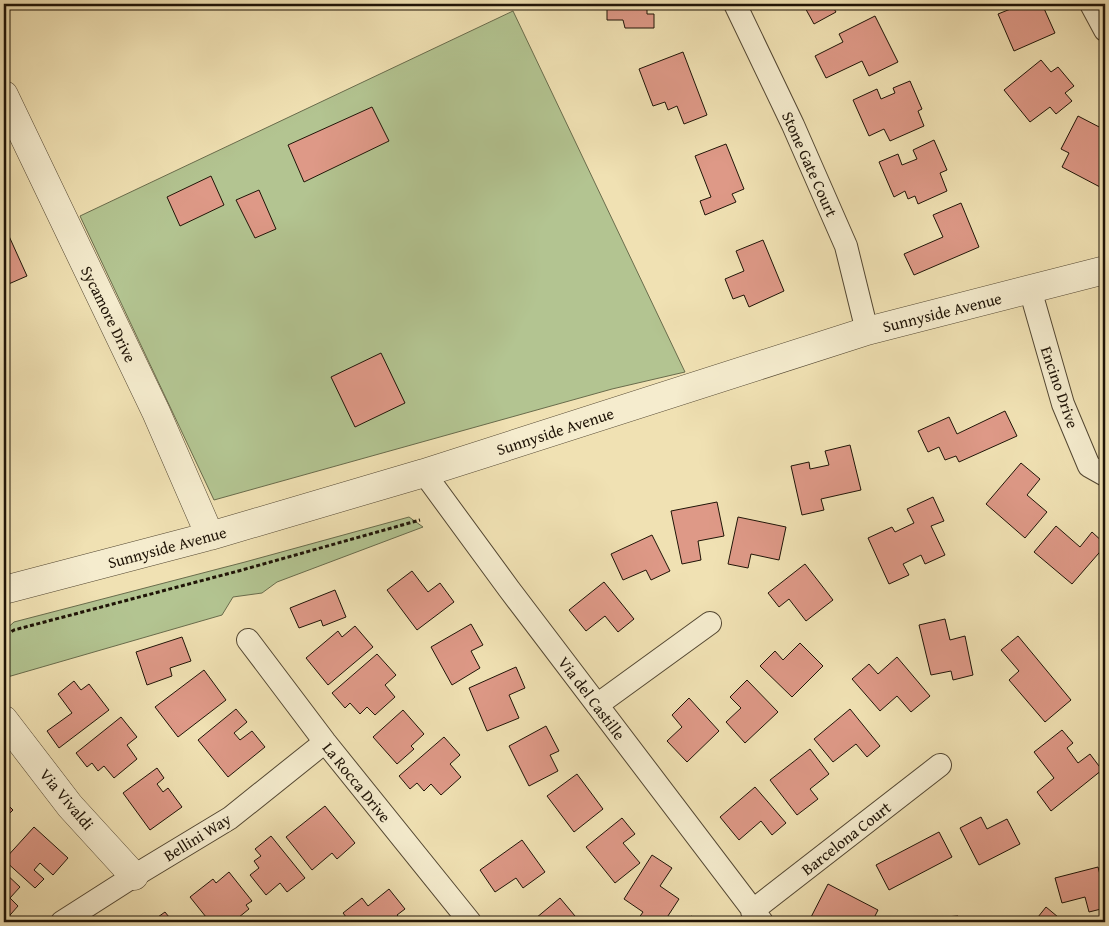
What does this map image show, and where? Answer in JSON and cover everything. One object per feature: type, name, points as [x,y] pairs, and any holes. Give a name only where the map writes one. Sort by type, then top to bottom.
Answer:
[{"type":"street","name":"Stone Gate Court","points":[[735,4],[793,125],[846,246],[867,331]]},
{"type":"street","points":[[1091,4],[1105,30]]},
{"type":"street","name":"Sycamore Drive","points":[[4,95],[156,412],[210,536]]},
{"type":"street","name":"Sunnyside Avenue","points":[[4,590],[210,536],[424,473],[867,331],[1105,270]]},
{"type":"street","name":"Encino Drive","points":[[1030,289],[1063,404],[1090,466],[1105,475]]},
{"type":"street","name":"Via del Castille","points":[[424,473],[509,589],[757,916]]},
{"type":"street","points":[[597,705],[710,623]]},
{"type":"street","name":"La Rocca Drive","points":[[248,640],[325,742],[470,922]]},
{"type":"street","name":"Via Vivaldi","points":[[4,720],[70,806],[134,876]]},
{"type":"street","name":"Bellini Way","points":[[62,922],[230,818],[325,742]]},
{"type":"street","name":"Barcelona Court","points":[[757,916],[940,765]]},
{"type":"path","points":[[6,635],[14,630],[242,570],[420,520]]},
{"type":"green space","points":[[513,11],[685,372],[612,389],[214,500],[80,216]]},
{"type":"green space","points":[[409,517],[423,527],[277,582],[262,593],[233,597],[222,615],[4,678],[4,631],[14,622]]},
{"type":"building","points":[[607,4],[660,4],[647,5],[647,14],[654,14],[654,28],[625,28],[623,20],[607,20]]},
{"type":"building","points":[[803,4],[831,4],[836,12],[814,24]]},
{"type":"building","points":[[1017,4],[1042,4],[1055,33],[1014,51],[998,14],[1018,6]]},
{"type":"building","points":[[875,16],[898,62],[869,76],[862,61],[826,78],[815,56],[843,42],[839,34]]},
{"type":"building","points":[[683,52],[707,115],[684,124],[677,106],[668,110],[665,102],[653,106],[639,69]]},
{"type":"building","points":[[1041,60],[1051,72],[1058,67],[1074,86],[1065,93],[1072,101],[1056,114],[1050,107],[1030,122],[1004,90]]},
{"type":"building","points":[[910,81],[922,109],[918,111],[924,126],[890,141],[884,129],[869,136],[853,100],[877,89],[881,99],[895,93],[893,88]]},
{"type":"building","points":[[372,107],[389,141],[304,182],[288,145]]},
{"type":"building","points":[[1078,116],[1105,130],[1105,178],[1100,187],[1062,167],[1069,153],[1061,149]]},
{"type":"building","points":[[934,140],[947,170],[940,173],[947,191],[918,204],[915,196],[908,199],[905,191],[894,197],[879,162],[898,154],[902,165],[917,159],[913,150]]},
{"type":"building","points":[[726,144],[744,189],[732,194],[736,202],[705,215],[700,201],[711,197],[695,156]]},
{"type":"building","points":[[211,176],[224,205],[180,226],[167,197]]},
{"type":"building","points":[[259,190],[276,229],[255,238],[236,200]]},
{"type":"building","points":[[961,203],[979,247],[914,275],[904,254],[943,237],[933,215]]},
{"type":"building","points":[[4,225],[27,276],[4,286]]},
{"type":"building","points":[[763,240],[784,291],[749,307],[744,295],[733,299],[725,279],[744,271],[736,251]]},
{"type":"building","points":[[381,353],[405,403],[355,427],[331,377]]},
{"type":"building","points":[[1005,411],[1017,436],[959,462],[956,456],[945,460],[939,447],[928,452],[918,431],[949,417],[957,434]]},
{"type":"building","points":[[850,445],[861,490],[821,499],[824,510],[802,515],[791,466],[809,462],[810,469],[829,465],[825,451]]},
{"type":"building","points":[[1021,463],[1040,479],[1027,495],[1047,512],[1025,538],[986,504]]},
{"type":"building","points":[[933,497],[944,521],[931,526],[945,555],[925,564],[921,555],[903,564],[909,575],[889,584],[868,538],[892,527],[895,532],[914,523],[907,509]]},
{"type":"building","points":[[717,502],[724,536],[698,541],[701,560],[682,564],[671,511]]},
{"type":"building","points":[[738,517],[786,527],[779,560],[751,554],[748,568],[728,564]]},
{"type":"building","points":[[1056,526],[1080,547],[1092,532],[1105,544],[1072,584],[1034,552]]},
{"type":"building","points":[[652,535],[670,571],[651,580],[646,570],[623,580],[611,554]]},
{"type":"building","points":[[805,564],[833,600],[806,621],[789,599],[779,607],[768,593]]},
{"type":"building","points":[[412,571],[428,592],[440,583],[454,602],[417,630],[387,590]]},
{"type":"building","points":[[604,582],[634,619],[618,632],[605,616],[586,631],[569,610]]},
{"type":"building","points":[[335,590],[346,617],[323,626],[321,620],[299,628],[290,608]]},
{"type":"building","points":[[945,619],[950,640],[965,636],[973,675],[953,680],[951,671],[931,675],[919,625]]},
{"type":"building","points":[[471,624],[483,645],[471,651],[480,668],[452,685],[431,647]]},
{"type":"building","points":[[355,626],[373,647],[328,685],[306,658],[338,631],[342,637]]},
{"type":"building","points":[[1018,636],[1071,700],[1045,722],[1009,680],[1019,671],[1001,650]]},
{"type":"building","points":[[182,637],[191,661],[170,668],[172,676],[147,685],[136,652]]},
{"type":"building","points":[[800,643],[823,666],[792,697],[760,666],[775,651],[783,660]]},
{"type":"building","points":[[377,654],[396,675],[385,685],[395,697],[375,715],[367,707],[360,714],[350,703],[345,708],[332,693]]},
{"type":"building","points":[[897,657],[930,696],[911,712],[897,696],[880,711],[852,679],[869,664],[878,674]]},
{"type":"building","points":[[516,667],[525,688],[509,695],[519,718],[487,731],[469,688]]},
{"type":"building","points":[[204,670],[226,700],[178,737],[155,707]]},
{"type":"building","points":[[747,680],[778,712],[745,743],[726,722],[741,708],[730,697]]},
{"type":"building","points":[[74,681],[81,690],[89,684],[109,710],[59,748],[47,731],[72,713],[58,694]]},
{"type":"building","points":[[689,698],[719,731],[687,762],[667,741],[682,727],[672,715]]},
{"type":"building","points":[[236,709],[247,722],[234,733],[240,740],[252,731],[265,747],[228,777],[198,740]]},
{"type":"building","points":[[850,709],[880,746],[867,757],[856,744],[833,762],[814,739]]},
{"type":"building","points":[[403,710],[424,734],[411,746],[414,749],[397,764],[373,737]]},
{"type":"building","points":[[121,717],[137,737],[127,745],[137,759],[114,778],[104,766],[98,771],[92,763],[87,767],[76,753]]},
{"type":"building","points":[[546,726],[559,751],[550,755],[558,771],[529,786],[509,746]]},
{"type":"building","points":[[1062,730],[1073,743],[1067,748],[1078,763],[1090,754],[1102,770],[1051,811],[1037,792],[1054,778],[1034,752]]},
{"type":"building","points":[[444,737],[460,755],[450,764],[461,777],[441,795],[431,784],[424,791],[417,783],[410,789],[399,776]]},
{"type":"building","points":[[810,749],[829,774],[810,789],[818,799],[797,815],[770,780]]},
{"type":"building","points":[[157,768],[164,778],[157,784],[163,792],[168,788],[182,807],[150,830],[123,793]]},
{"type":"building","points":[[577,774],[603,809],[574,832],[547,796]]},
{"type":"building","points":[[755,787],[786,823],[772,835],[761,821],[739,840],[720,817]]},
{"type":"building","points":[[4,801],[13,810],[4,819]]},
{"type":"building","points":[[325,806],[355,843],[337,859],[332,853],[312,870],[286,837]]},
{"type":"building","points":[[981,817],[987,829],[1007,819],[1020,844],[979,865],[960,828]]},
{"type":"building","points":[[622,818],[635,834],[623,843],[640,863],[615,883],[586,847]]},
{"type":"building","points":[[34,827],[68,858],[53,875],[40,863],[34,870],[44,879],[35,888],[4,860]]},
{"type":"building","points":[[939,832],[952,857],[889,890],[876,865]]},
{"type":"building","points":[[271,836],[305,878],[287,892],[280,883],[266,895],[250,875],[259,868],[254,861],[261,856],[255,849]]},
{"type":"building","points":[[522,840],[545,872],[523,888],[516,878],[495,892],[480,870]]},
{"type":"building","points":[[652,855],[672,868],[660,886],[679,899],[664,922],[636,922],[643,912],[624,899]]},
{"type":"building","points":[[1098,867],[1105,894],[1105,908],[1089,912],[1085,897],[1062,903],[1055,878]]},
{"type":"building","points":[[4,872],[20,887],[10,898],[18,906],[4,922]]},
{"type":"building","points":[[229,872],[252,901],[246,905],[249,909],[233,922],[210,922],[190,897],[213,879],[216,883]]},
{"type":"building","points":[[828,884],[878,910],[872,922],[809,921]]},
{"type":"building","points":[[389,889],[405,909],[397,915],[403,922],[350,922],[343,913],[362,898],[368,906]]},
{"type":"building","points":[[560,898],[580,922],[539,922],[536,918]]},
{"type":"building","points":[[1046,907],[1064,922],[1034,922]]},
{"type":"building","points":[[165,912],[173,922],[151,922]]},
{"type":"building","points":[[691,916],[700,922],[686,922]]},
{"type":"building","points":[[958,916],[959,922],[946,922],[945,917]]}]
